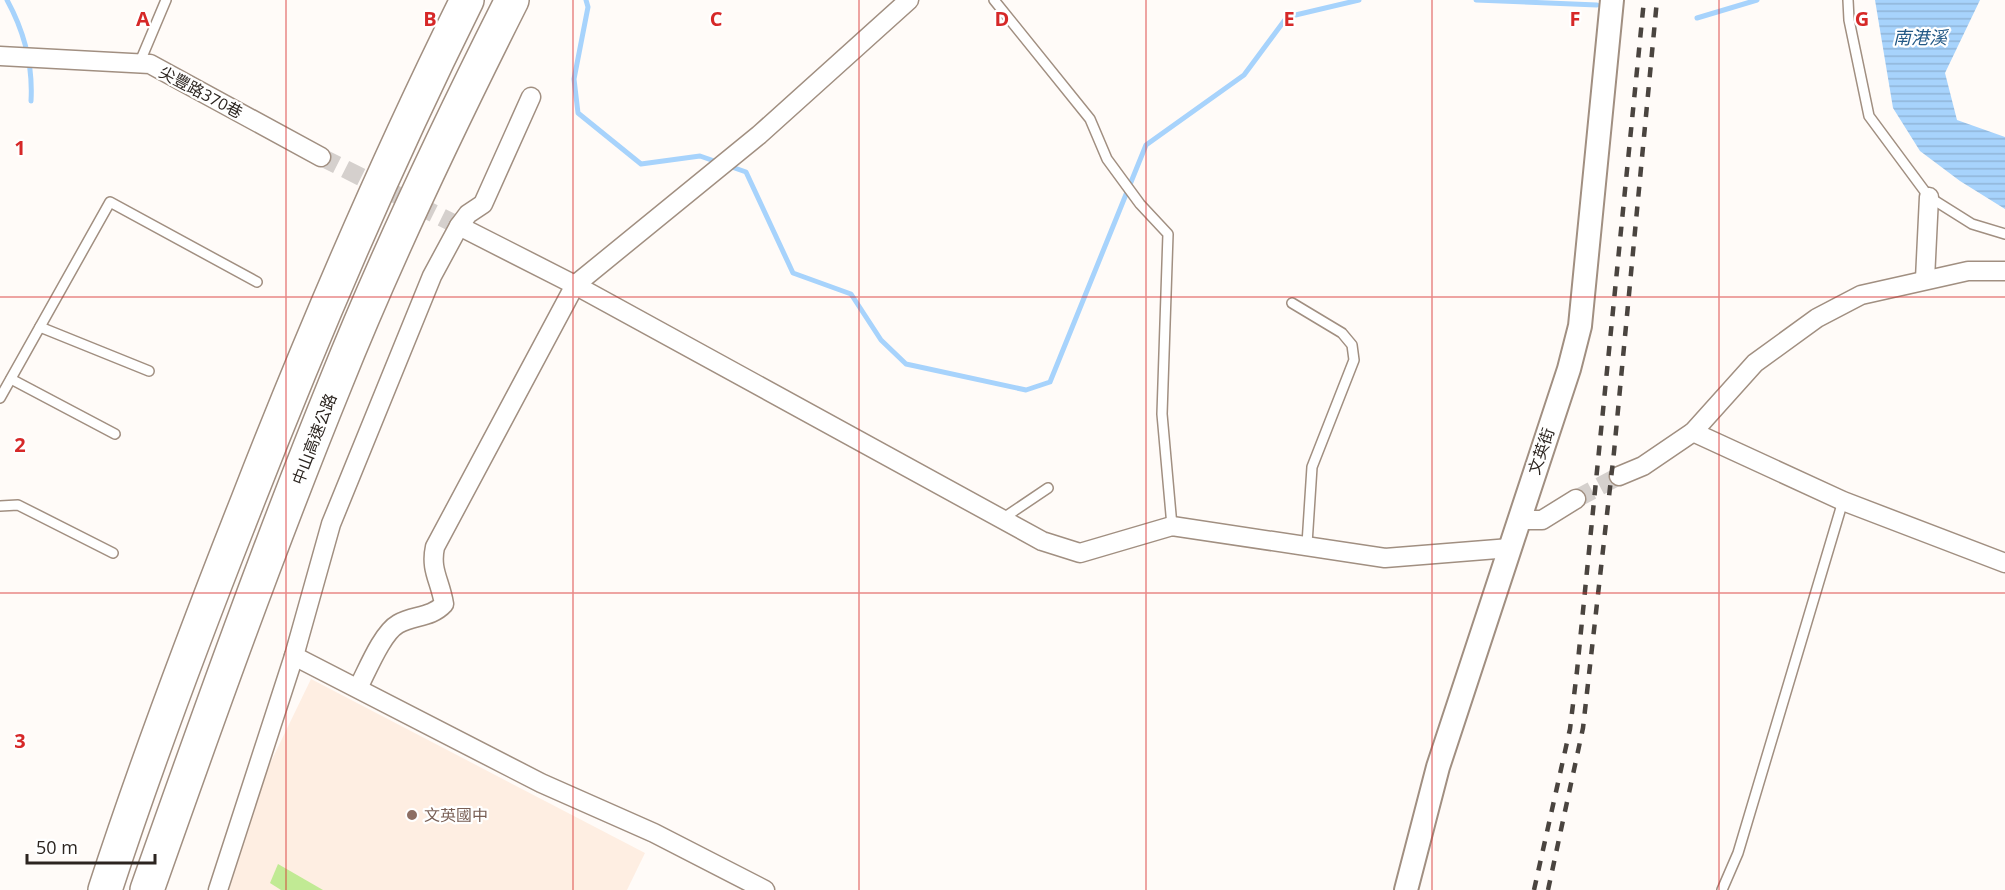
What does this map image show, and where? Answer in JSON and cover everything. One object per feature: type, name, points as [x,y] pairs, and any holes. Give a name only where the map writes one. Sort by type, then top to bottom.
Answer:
[{"type":"highway","points":[[105,890],[143,775],[301,366],[423,88],[467,0]]},
{"type":"highway","name":"中山高速公路","points":[[147,890],[210,711],[336,381],[444,136],[512,0]]},
{"type":"street","points":[[358,688],[386,635],[397,624],[436,613],[444,603],[441,584],[431,564],[435,547],[575,285],[723,164],[909,0]]},
{"type":"street","name":"文英街","points":[[1406,890],[1438,767],[1569,369],[1580,326],[1612,0]]},
{"type":"street","name":"尖豐路370巷","points":[[18,57],[150,64],[321,157]]},
{"type":"street","points":[[218,890],[294,656],[331,524],[432,276],[459,226],[468,214],[483,204],[531,97]]},
{"type":"street","points":[[1925,279],[1929,197]]},
{"type":"street","points":[[459,226],[575,285],[1042,541],[1080,553],[1172,526],[1307,544],[1385,558],[1510,548]]},
{"type":"street","points":[[1619,476],[1643,466],[1693,432],[1755,363],[1817,318],[1861,295],[1925,279],[1968,271],[2005,271]]},
{"type":"street","points":[[1693,432],[1843,501],[2005,563]]},
{"type":"street","points":[[1518,520],[1542,520],[1576,499]]},
{"type":"street","points":[[294,656],[541,783],[654,833],[765,890]]},
{"type":"lane","points":[[139,64],[166,0]]},
{"type":"lane","points":[[994,0],[1090,119],[1107,159],[1134,196],[1168,234],[1162,414],[1172,526]]},
{"type":"lane","points":[[1848,0],[1849,20],[1869,116],[1929,197],[1972,224],[2005,234]]},
{"type":"lane","points":[[0,398],[110,202],[257,282]]},
{"type":"lane","points":[[1292,303],[1342,333],[1352,345],[1354,360],[1312,467],[1307,544]]},
{"type":"lane","points":[[40,327],[149,371]]},
{"type":"lane","points":[[11,379],[115,434]]},
{"type":"lane","points":[[1002,519],[1048,488]]},
{"type":"lane","points":[[1722,890],[1738,853],[1843,501]]},
{"type":"lane","points":[[0,506],[18,505],[112,553]]},
{"type":"shaded area","name":"文英國中","points":[[311,679],[645,853],[627,890],[229,890],[264,776]]},
{"type":"green space","points":[[278,864],[323,890],[281,890],[270,883]]},
{"type":"water","name":"南港溪","points":[[1875,0],[1980,0],[1945,73],[1957,120],[2005,137],[2005,209],[1960,181],[1920,151],[1893,108]]},
{"type":"waterway","points":[[7,0],[26,49],[31,101]]},
{"type":"waterway","points":[[586,0],[588,7],[574,79],[578,113],[641,164],[700,156],[720,163]]},
{"type":"waterway","points":[[729,166],[746,172],[793,273],[851,294],[881,340],[906,364],[1026,390],[1050,382],[1146,145],[1244,75],[1287,17],[1359,0]]},
{"type":"waterway","points":[[1476,0],[1597,5]]},
{"type":"waterway","points":[[1697,18],[1757,0]]},
{"type":"tunnel","points":[[321,157],[459,226]]},
{"type":"tunnel","points":[[1576,499],[1619,476]]},
{"type":"railway","points":[[1534,890],[1570,729],[1644,0]]},
{"type":"railway","points":[[1548,890],[1583,728],[1614,452],[1657,0]]},
{"type":"place","name":"文英國中","points":[[412,815]]}]
